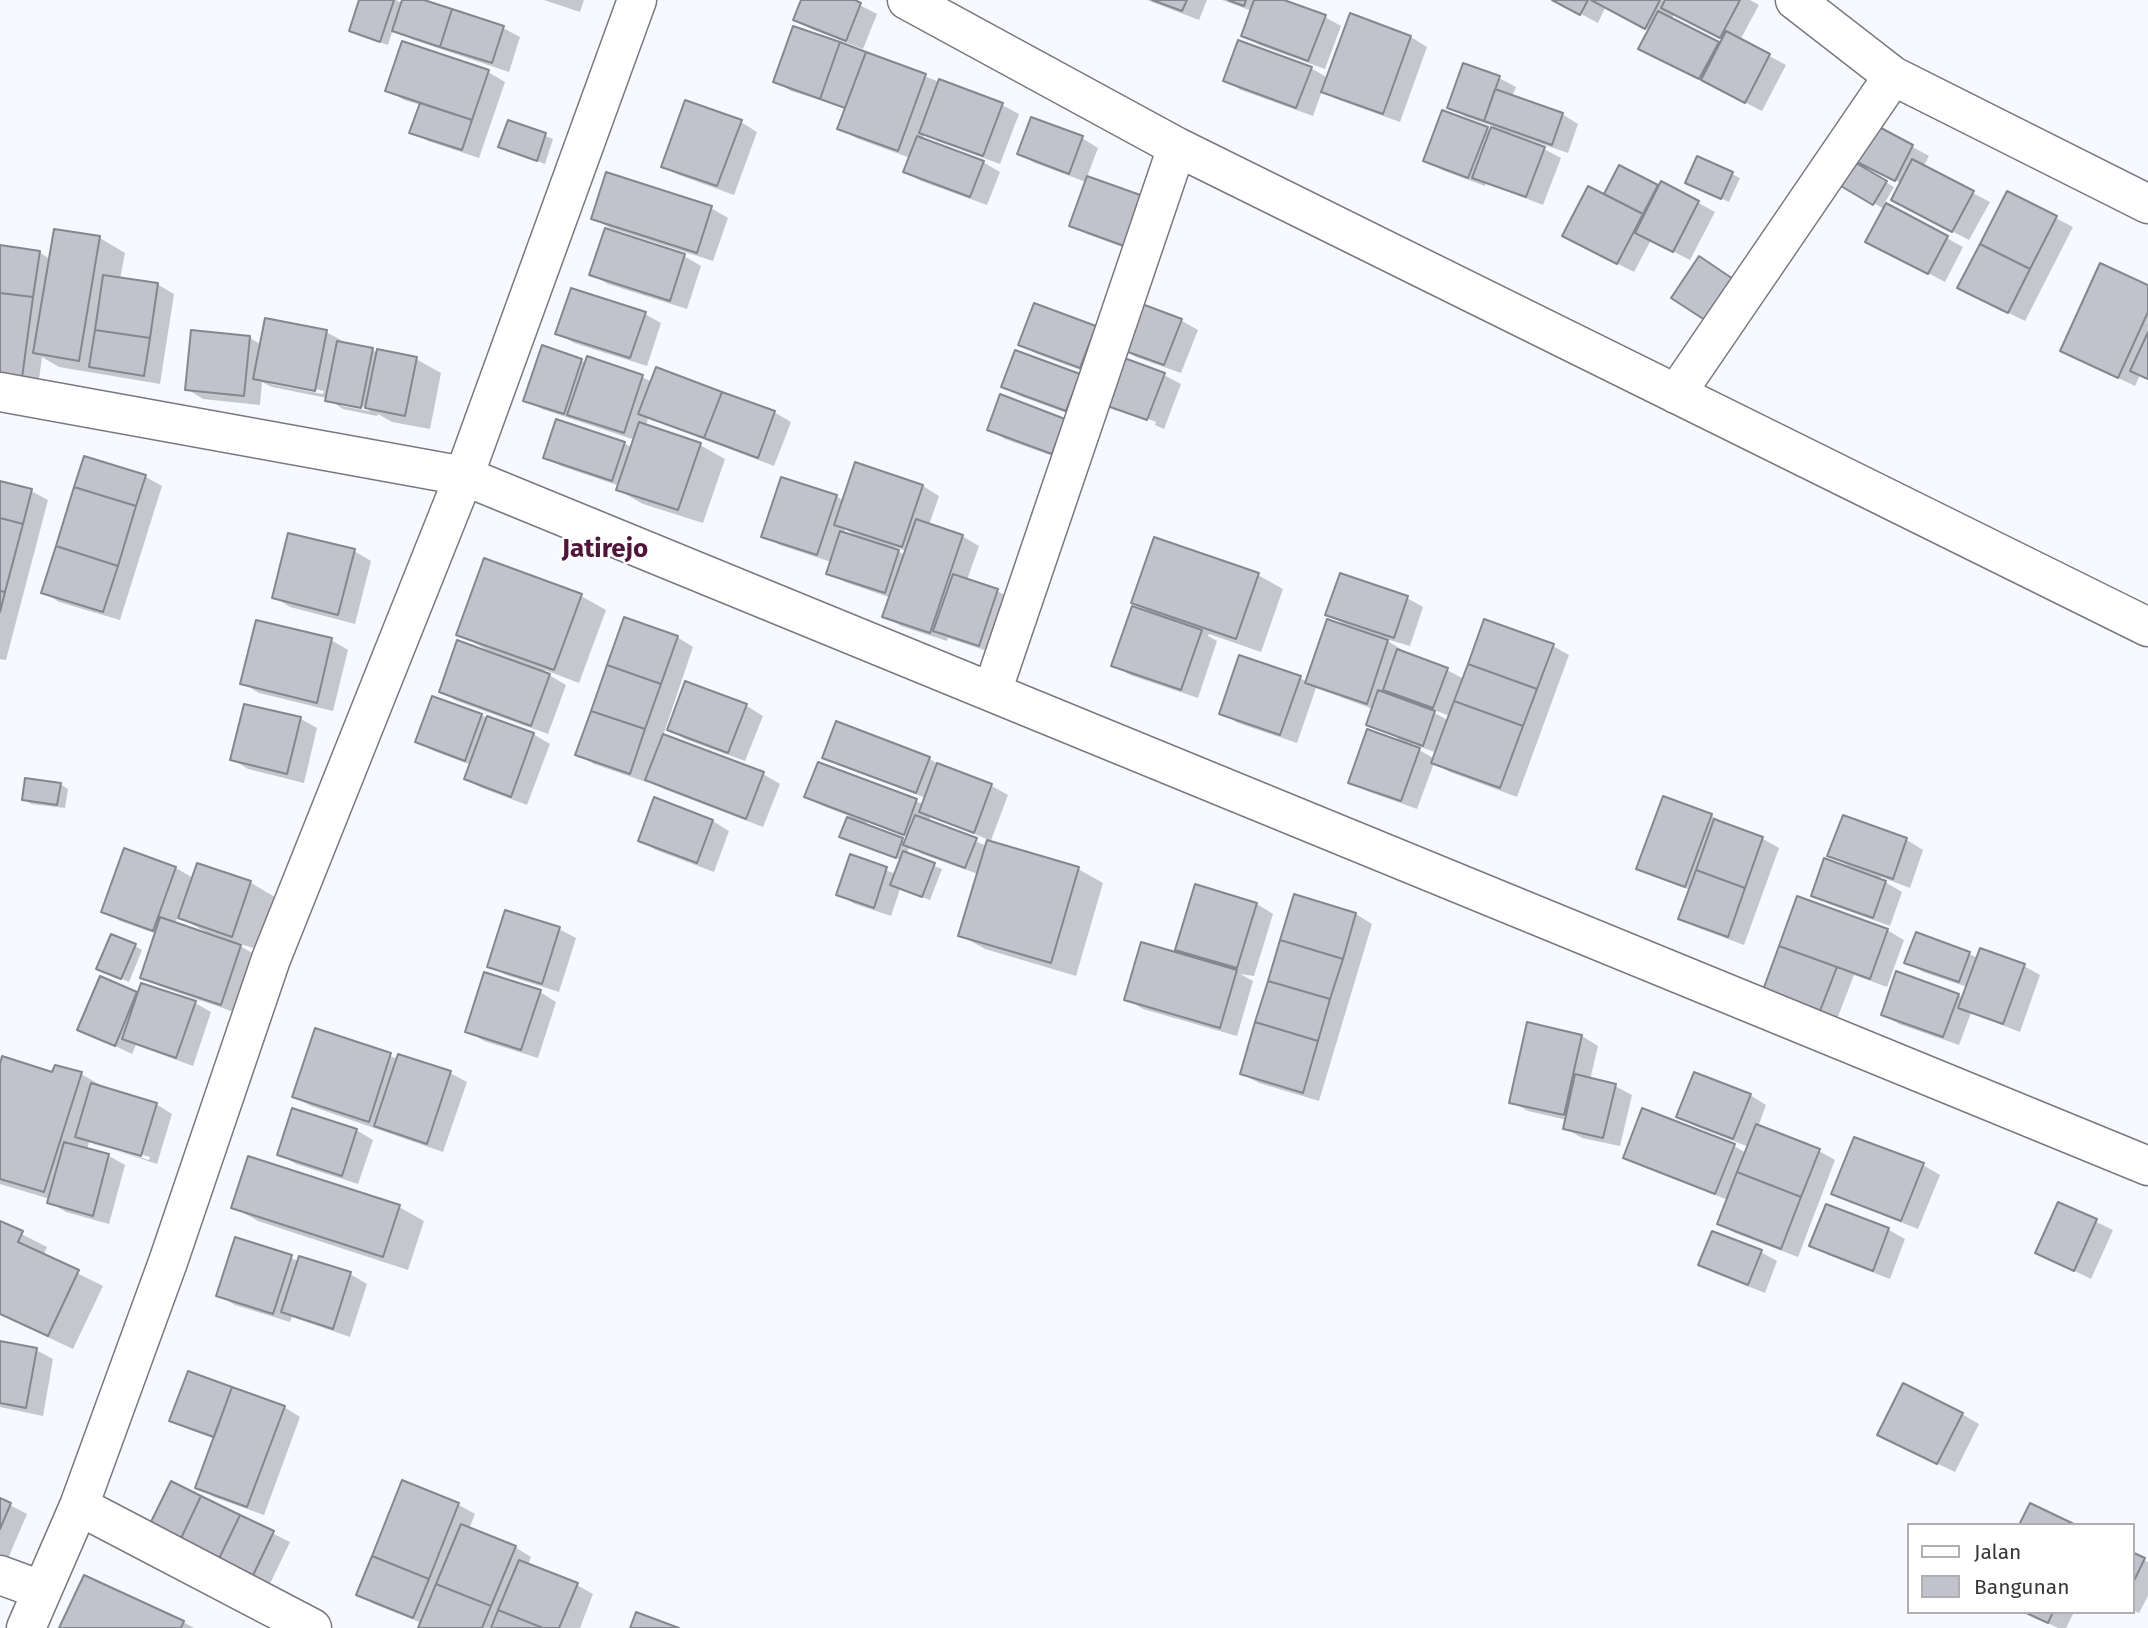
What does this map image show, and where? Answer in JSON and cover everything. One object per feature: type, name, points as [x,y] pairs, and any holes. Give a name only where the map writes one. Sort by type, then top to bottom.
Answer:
[{"type":"street","points":[[26,1628],[79,1506],[168,1262],[271,959],[464,476],[637,0]]},
{"type":"street","points":[[907,0],[1177,147],[2148,627]]},
{"type":"street","points":[[1795,0],[1893,76],[2148,204]]},
{"type":"street","points":[[1676,394],[1893,76]]},
{"type":"street","points":[[992,692],[1177,147]]},
{"type":"street","points":[[0,392],[464,476],[2148,1166]]},
{"type":"street","points":[[79,1506],[312,1628]]},
{"type":"street","points":[[0,1575],[41,1590]]},
{"type":"building","points":[[359,0],[394,0],[380,42],[349,31]]},
{"type":"building","points":[[402,0],[424,0],[452,9],[440,47],[392,31]]},
{"type":"building","points":[[801,0],[855,0],[861,3],[846,41],[793,20]]},
{"type":"building","points":[[1152,0],[1187,0],[1182,11]]},
{"type":"building","points":[[1228,0],[1246,0],[1244,6]]},
{"type":"building","points":[[1254,0],[1284,0],[1326,15],[1308,61],[1241,36]]},
{"type":"building","points":[[1552,0],[1588,0],[1580,15]]},
{"type":"building","points":[[1591,0],[1660,0],[1645,29]]},
{"type":"building","points":[[1665,0],[1740,0],[1720,38],[1661,8]]},
{"type":"building","points":[[452,9],[504,26],[492,63],[440,47]]},
{"type":"building","points":[[1658,11],[1719,42],[1699,79],[1638,49]]},
{"type":"building","points":[[1350,13],[1411,36],[1383,114],[1321,92]]},
{"type":"building","points":[[793,26],[840,42],[820,99],[773,82]]},
{"type":"building","points":[[1726,31],[1770,54],[1745,103],[1701,80]]},
{"type":"building","points":[[1238,40],[1312,67],[1296,108],[1223,81]]},
{"type":"building","points":[[402,41],[489,70],[472,120],[385,91]]},
{"type":"building","points":[[840,42],[866,52],[845,108],[820,99]]},
{"type":"building","points":[[866,52],[926,74],[898,151],[837,129]]},
{"type":"building","points":[[1463,63],[1500,76],[1484,121],[1447,108]]},
{"type":"building","points":[[939,79],[1003,103],[983,156],[919,133]]},
{"type":"building","points":[[1495,89],[1563,113],[1552,145],[1484,121]]},
{"type":"building","points":[[685,100],[742,120],[717,186],[661,167]]},
{"type":"building","points":[[420,103],[472,120],[462,150],[409,133]]},
{"type":"building","points":[[1442,110],[1488,127],[1468,178],[1423,161]]},
{"type":"building","points":[[1031,117],[1083,136],[1069,174],[1017,154]]},
{"type":"building","points":[[508,120],[546,133],[537,161],[498,147]]},
{"type":"building","points":[[1868,121],[1913,145],[1895,181],[1849,158]]},
{"type":"building","points":[[1491,127],[1545,147],[1526,197],[1472,178]]},
{"type":"building","points":[[917,136],[984,161],[970,197],[903,172]]},
{"type":"building","points":[[1842,155],[1887,181],[1873,205],[1829,179]]},
{"type":"building","points":[[1697,156],[1733,172],[1721,199],[1685,183]]},
{"type":"building","points":[[1912,159],[1974,191],[1952,232],[1891,200]]},
{"type":"building","points":[[1619,165],[1658,185],[1643,214],[1604,194]]},
{"type":"building","points":[[606,172],[712,206],[697,253],[591,219]]},
{"type":"building","points":[[1087,176],[1146,197],[1127,247],[1069,226]]},
{"type":"building","points":[[1661,181],[1699,201],[1673,252],[1635,233]]},
{"type":"building","points":[[1588,186],[1643,214],[1617,264],[1562,236]]},
{"type":"building","points":[[2007,191],[2057,216],[2030,269],[1980,244]]},
{"type":"building","points":[[1886,203],[1948,236],[1928,274],[1865,242]]},
{"type":"building","points":[[605,228],[685,254],[670,301],[589,275]]},
{"type":"building","points":[[54,229],[100,236],[79,361],[33,353]]},
{"type":"building","points":[[1980,244],[2030,269],[2008,313],[1957,288]]},
{"type":"building","points":[[0,245],[40,251],[33,297],[0,293]]},
{"type":"building","points":[[1699,256],[1742,285],[1714,326],[1671,298]]},
{"type":"building","points":[[2100,263],[2148,285],[2148,312],[2118,378],[2060,351]]},
{"type":"building","points":[[103,275],[158,283],[150,338],[95,330]]},
{"type":"building","points":[[571,288],[646,312],[630,358],[555,334]]},
{"type":"building","points":[[0,293],[33,297],[22,378],[0,375]]},
{"type":"building","points":[[1134,301],[1182,319],[1164,365],[1117,348]]},
{"type":"building","points":[[1034,303],[1096,326],[1080,368],[1018,345]]},
{"type":"building","points":[[265,318],[327,330],[315,391],[253,379]]},
{"type":"building","points":[[95,330],[150,338],[144,376],[89,367]]},
{"type":"building","points":[[191,330],[250,336],[244,396],[185,390]]},
{"type":"building","points":[[2148,332],[2148,379],[2130,371]]},
{"type":"building","points":[[337,341],[373,348],[361,408],[325,401]]},
{"type":"building","points":[[542,345],[582,359],[564,414],[523,401]]},
{"type":"building","points":[[377,349],[417,357],[405,416],[365,408]]},
{"type":"building","points":[[1015,350],[1080,374],[1066,411],[1001,387]]},
{"type":"building","points":[[1116,355],[1165,373],[1147,420],[1099,403]]},
{"type":"building","points":[[587,356],[643,375],[624,433],[567,415]]},
{"type":"building","points":[[656,367],[722,392],[704,438],[638,414]]},
{"type":"building","points":[[722,392],[775,411],[758,458],[704,438]]},
{"type":"building","points":[[1000,394],[1065,419],[1052,454],[987,430]]},
{"type":"building","points":[[556,419],[625,442],[612,481],[543,458]]},
{"type":"building","points":[[639,422],[701,443],[678,510],[616,490]]},
{"type":"building","points":[[84,456],[146,475],[136,506],[74,487]]},
{"type":"building","points":[[855,462],[923,485],[902,547],[834,525]]},
{"type":"building","points":[[781,477],[837,495],[817,555],[761,537]]},
{"type":"building","points":[[0,481],[32,489],[23,524],[0,518]]},
{"type":"building","points":[[74,487],[136,506],[118,566],[56,546]]},
{"type":"building","points":[[0,518],[23,524],[5,592],[0,591]]},
{"type":"building","points":[[916,519],[963,535],[930,633],[882,617]]},
{"type":"building","points":[[840,531],[899,550],[885,593],[826,574]]},
{"type":"building","points":[[288,533],[355,549],[338,615],[272,598]]},
{"type":"building","points":[[1154,537],[1259,573],[1236,639],[1131,603]]},
{"type":"building","points":[[56,546],[118,566],[103,612],[41,593]]},
{"type":"building","points":[[484,558],[582,594],[554,670],[456,635]]},
{"type":"building","points":[[1340,573],[1408,596],[1394,638],[1325,615]]},
{"type":"building","points":[[953,574],[998,589],[979,646],[933,631]]},
{"type":"building","points":[[0,591],[5,592],[0,612]]},
{"type":"building","points":[[1132,606],[1202,630],[1181,690],[1111,666]]},
{"type":"building","points":[[624,617],[678,636],[661,684],[607,665]]},
{"type":"building","points":[[1327,619],[1388,640],[1367,704],[1305,683]]},
{"type":"building","points":[[1484,619],[1554,644],[1537,689],[1468,664]]},
{"type":"building","points":[[256,620],[332,638],[317,703],[240,684]]},
{"type":"building","points":[[457,640],[550,674],[531,726],[439,692]]},
{"type":"building","points":[[1397,649],[1448,668],[1433,708],[1383,690]]},
{"type":"building","points":[[1239,655],[1301,676],[1280,735],[1219,714]]},
{"type":"building","points":[[1468,664],[1537,689],[1523,726],[1454,701]]},
{"type":"building","points":[[607,665],[661,684],[645,729],[591,711]]},
{"type":"building","points":[[685,681],[747,704],[728,753],[667,730]]},
{"type":"building","points":[[1378,690],[1435,711],[1423,746],[1366,725]]},
{"type":"building","points":[[432,696],[482,714],[465,761],[415,742]]},
{"type":"building","points":[[1454,701],[1523,726],[1500,788],[1431,763]]},
{"type":"building","points":[[244,704],[301,717],[287,774],[230,760]]},
{"type":"building","points":[[591,711],[645,729],[630,774],[575,755]]},
{"type":"building","points":[[487,716],[534,733],[511,797],[464,779]]},
{"type":"building","points":[[836,721],[930,757],[916,793],[822,758]]},
{"type":"building","points":[[1367,729],[1420,748],[1401,801],[1348,783]]},
{"type":"building","points":[[663,734],[764,772],[746,819],[645,780]]},
{"type":"building","points":[[818,762],[917,799],[904,835],[804,797]]},
{"type":"building","points":[[937,763],[992,784],[974,833],[919,812]]},
{"type":"building","points":[[25,778],[61,783],[57,805],[22,800]]},
{"type":"building","points":[[1663,796],[1712,814],[1685,887],[1636,869]]},
{"type":"building","points":[[654,797],[713,820],[697,863],[638,841]]},
{"type":"building","points":[[915,815],[977,838],[965,868],[903,845]]},
{"type":"building","points":[[1843,815],[1907,838],[1893,879],[1827,856]]},
{"type":"building","points":[[847,817],[903,838],[896,858],[839,837]]},
{"type":"building","points":[[1714,819],[1763,837],[1745,888],[1696,870]]},
{"type":"building","points":[[987,840],[1079,867],[1051,963],[958,936]]},
{"type":"building","points":[[124,848],[176,867],[153,931],[101,912]]},
{"type":"building","points":[[903,851],[935,863],[922,897],[890,885]]},
{"type":"building","points":[[850,854],[887,867],[874,908],[836,895]]},
{"type":"building","points":[[1824,858],[1886,881],[1873,918],[1811,896]]},
{"type":"building","points":[[197,863],[251,881],[232,937],[178,918]]},
{"type":"building","points":[[1696,870],[1745,888],[1728,937],[1678,919]]},
{"type":"building","points":[[1195,884],[1257,903],[1237,968],[1175,950]]},
{"type":"building","points":[[1294,894],[1356,913],[1343,959],[1280,940]]},
{"type":"building","points":[[1797,896],[1888,929],[1870,979],[1779,946]]},
{"type":"building","points":[[505,910],[560,927],[542,984],[487,967]]},
{"type":"building","points":[[160,917],[241,945],[221,1005],[140,978]]},
{"type":"building","points":[[1916,932],[1970,952],[1959,982],[1904,963]]},
{"type":"building","points":[[111,934],[136,944],[121,979],[96,969]]},
{"type":"building","points":[[1280,940],[1343,959],[1330,999],[1268,981]]},
{"type":"building","points":[[1141,942],[1237,970],[1220,1028],[1124,1000]]},
{"type":"building","points":[[1779,946],[1837,967],[1820,1011],[1763,990]]},
{"type":"building","points":[[1980,948],[2025,964],[2003,1024],[1958,1008]]},
{"type":"building","points":[[1896,971],[1959,994],[1943,1037],[1881,1015]]},
{"type":"building","points":[[484,972],[541,990],[521,1050],[465,1032]]},
{"type":"building","points":[[100,976],[137,992],[115,1046],[77,1030]]},
{"type":"building","points":[[1268,981],[1330,999],[1318,1041],[1255,1022]]},
{"type":"building","points":[[141,983],[196,1001],[176,1058],[122,1039]]},
{"type":"building","points":[[1255,1022],[1318,1041],[1303,1093],[1240,1074]]},
{"type":"building","points":[[1527,1022],[1582,1035],[1564,1115],[1509,1103]]},
{"type":"building","points":[[315,1028],[391,1053],[369,1122],[292,1097]]},
{"type":"building","points":[[398,1054],[451,1071],[427,1144],[374,1126]]},
{"type":"building","points":[[2,1056],[52,1072],[55,1065],[82,1072],[44,1192],[0,1179]]},
{"type":"building","points":[[1694,1072],[1751,1094],[1733,1139],[1676,1117]]},
{"type":"building","points":[[1575,1074],[1616,1084],[1603,1138],[1563,1129]]},
{"type":"building","points":[[91,1083],[157,1103],[141,1156],[75,1137]]},
{"type":"building","points":[[292,1108],[357,1129],[342,1176],[277,1155]]},
{"type":"building","points":[[1642,1108],[1735,1144],[1715,1194],[1623,1158]]},
{"type":"building","points":[[1756,1124],[1820,1149],[1801,1197],[1737,1172]]},
{"type":"building","points":[[1854,1137],[1924,1163],[1901,1221],[1831,1194]]},
{"type":"building","points":[[64,1142],[109,1154],[93,1216],[47,1203]]},
{"type":"building","points":[[248,1156],[400,1205],[383,1257],[231,1208]]},
{"type":"building","points":[[1737,1172],[1801,1197],[1781,1249],[1717,1224]]},
{"type":"building","points":[[2058,1202],[2097,1219],[2074,1271],[2035,1253]]},
{"type":"building","points":[[1826,1204],[1889,1228],[1873,1271],[1809,1246]]},
{"type":"building","points":[[0,1221],[23,1231],[18,1242],[79,1270],[48,1336],[0,1314]]},
{"type":"building","points":[[1712,1231],[1762,1250],[1748,1285],[1698,1265]]},
{"type":"building","points":[[235,1237],[292,1255],[273,1314],[216,1296]]},
{"type":"building","points":[[299,1256],[351,1272],[333,1329],[281,1312]]},
{"type":"building","points":[[0,1341],[37,1348],[26,1408],[0,1403]]},
{"type":"building","points":[[188,1371],[232,1387],[214,1437],[169,1421]]},
{"type":"building","points":[[1903,1383],[1963,1413],[1937,1464],[1877,1435]]},
{"type":"building","points":[[232,1387],[285,1406],[247,1507],[195,1488]]},
{"type":"building","points":[[402,1480],[459,1503],[429,1579],[372,1556]]},
{"type":"building","points":[[171,1481],[201,1496],[175,1551],[144,1536]]},
{"type":"building","points":[[201,1496],[240,1515],[214,1569],[175,1551]]},
{"type":"building","points":[[0,1498],[11,1503],[0,1529]]},
{"type":"building","points":[[2030,1503],[2072,1523],[2020,1523]]},
{"type":"building","points":[[240,1515],[274,1531],[248,1586],[214,1569]]},
{"type":"building","points":[[461,1524],[516,1546],[491,1606],[436,1584]]},
{"type":"building","points":[[2134,1553],[2145,1558],[2134,1581]]},
{"type":"building","points":[[372,1556],[429,1579],[413,1618],[356,1595]]},
{"type":"building","points":[[519,1560],[578,1583],[559,1628],[543,1628],[498,1610]]},
{"type":"building","points":[[84,1575],[184,1621],[181,1628],[59,1628]]},
{"type":"building","points":[[436,1584],[491,1606],[482,1628],[418,1628]]},
{"type":"building","points":[[498,1610],[543,1628],[491,1628]]},
{"type":"building","points":[[636,1612],[679,1628],[630,1628]]},
{"type":"building","points":[[2028,1614],[2052,1614],[2048,1623]]},
{"type":"district","name":"Jatirejo","points":[[605,550]]}]
